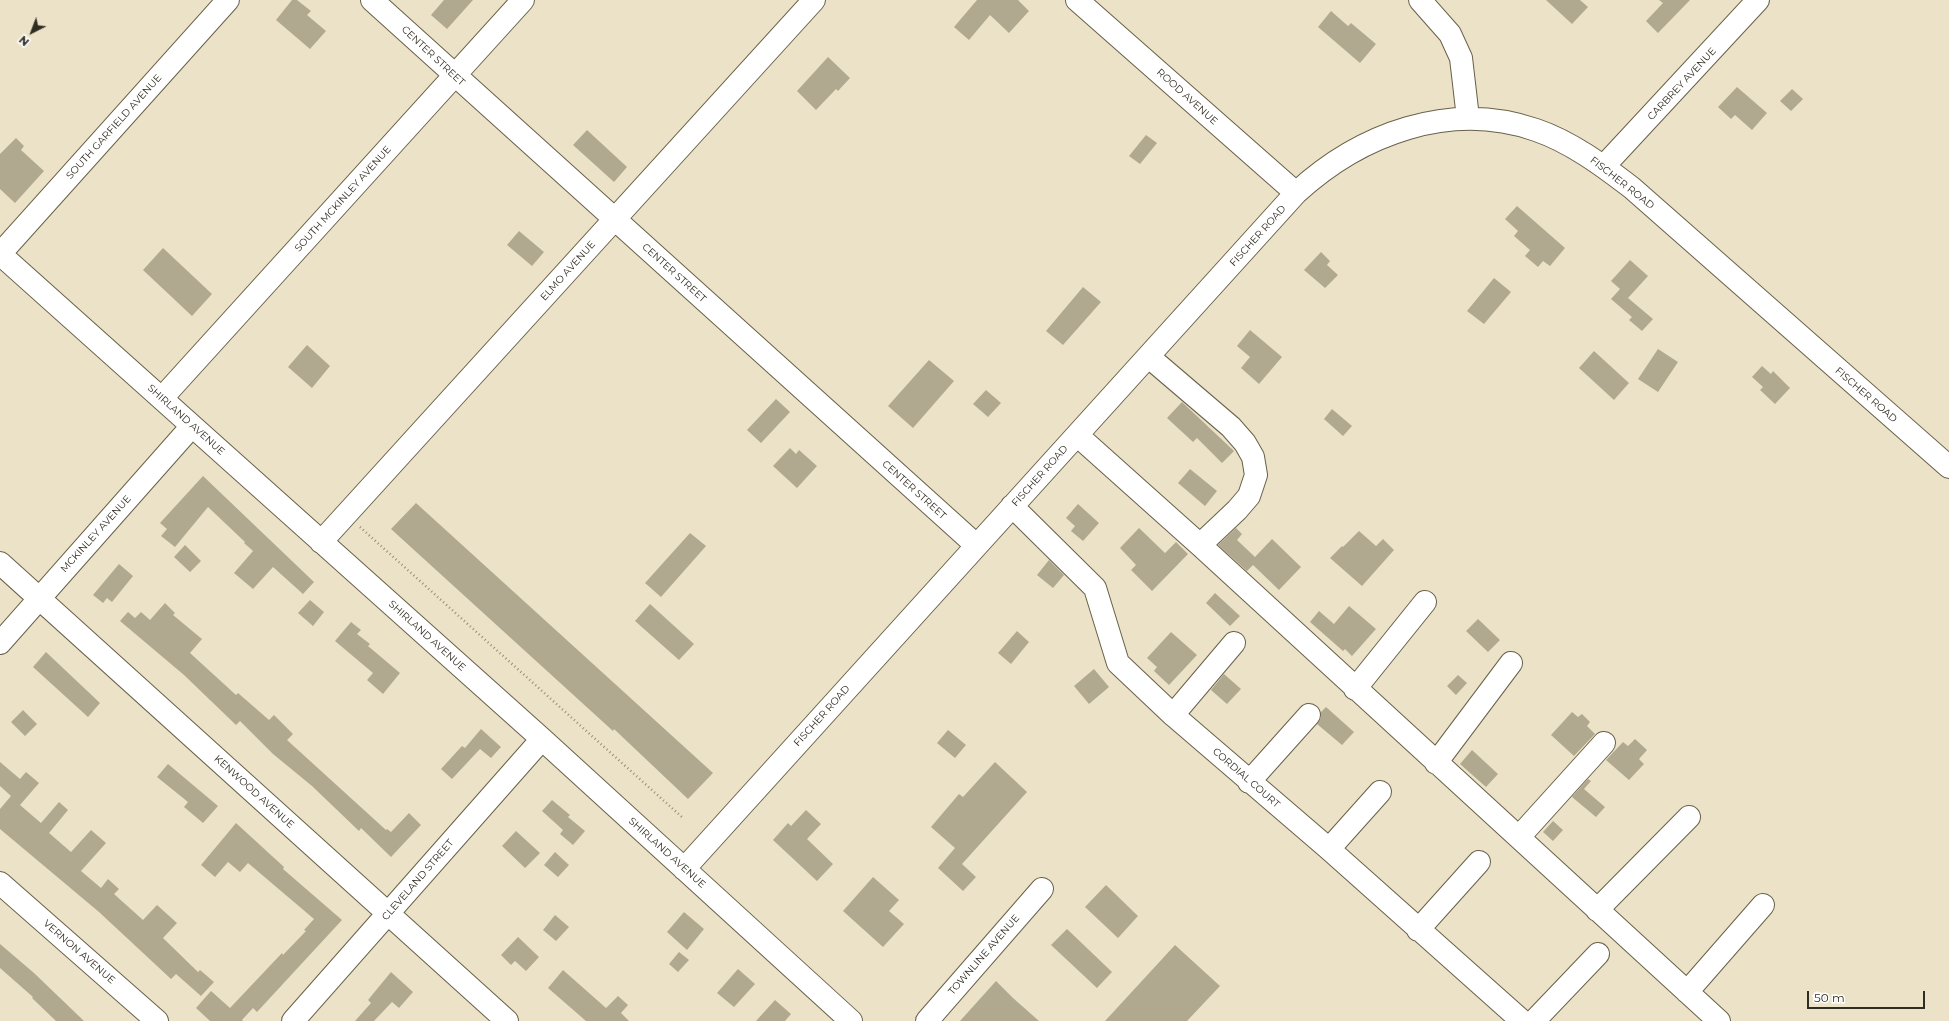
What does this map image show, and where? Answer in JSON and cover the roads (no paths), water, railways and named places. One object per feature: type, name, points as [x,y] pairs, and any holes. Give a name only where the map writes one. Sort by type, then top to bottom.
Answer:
[{"type":"street","name":"SOUTH GARFIELD AVENUE","points":[[0,254],[228,0]]},
{"type":"street","name":"CENTER STREET","points":[[372,0],[454,76],[976,545]]},
{"type":"street","name":"SOUTH MCKINLEY AVENUE","points":[[162,398],[523,0]]},
{"type":"street","name":"ELMO AVENUE","points":[[321,542],[814,0]]},
{"type":"street","name":"ROOD AVENUE","points":[[1078,0],[1296,194]]},
{"type":"street","points":[[1420,0],[1450,34],[1462,58],[1468,118]]},
{"type":"street","name":"CARBREY AVENUE","points":[[1604,166],[1758,0]]},
{"type":"street","name":"FISCHER ROAD","points":[[684,869],[976,545],[1296,194],[1318,173],[1343,156],[1370,142],[1407,128],[1436,122],[1468,118],[1507,123],[1536,130],[1571,146],[1604,166],[1632,188],[1949,467]]},
{"type":"street","name":"SHIRLAND AVENUE","points":[[0,254],[542,739],[851,1021]]},
{"type":"street","points":[[1149,357],[1231,427],[1245,443],[1253,458],[1256,475],[1249,496],[1237,510],[1200,545]]},
{"type":"street","name":"MCKINLEY AVENUE","points":[[0,643],[192,426]]},
{"type":"street","points":[[1077,435],[1200,545],[1718,1021]]},
{"type":"street","name":"CORDIAL COURT","points":[[1012,506],[1095,588],[1118,663],[1173,715],[1249,782],[1329,849],[1418,930],[1522,1021]]},
{"type":"street","name":"KENWOOD AVENUE","points":[[0,563],[507,1021]]},
{"type":"street","points":[[1355,689],[1425,602]]},
{"type":"street","points":[[1173,715],[1234,643]]},
{"type":"street","points":[[1436,763],[1511,663]]},
{"type":"street","points":[[1249,782],[1310,715]]},
{"type":"street","name":"CLEVELAND STREET","points":[[293,1021],[542,739]]},
{"type":"street","points":[[1519,837],[1604,743]]},
{"type":"street","points":[[1329,849],[1380,792]]},
{"type":"street","points":[[1597,910],[1689,817]]},
{"type":"street","points":[[1418,930],[1479,862]]},
{"type":"street","name":"VERNON AVENUE","points":[[0,883],[157,1021]]},
{"type":"street","name":"TOWNLINE AVENUE","points":[[927,1021],[1042,889]]},
{"type":"street","points":[[1686,992],[1762,904]]},
{"type":"street","points":[[1534,1021],[1598,954]]}]
